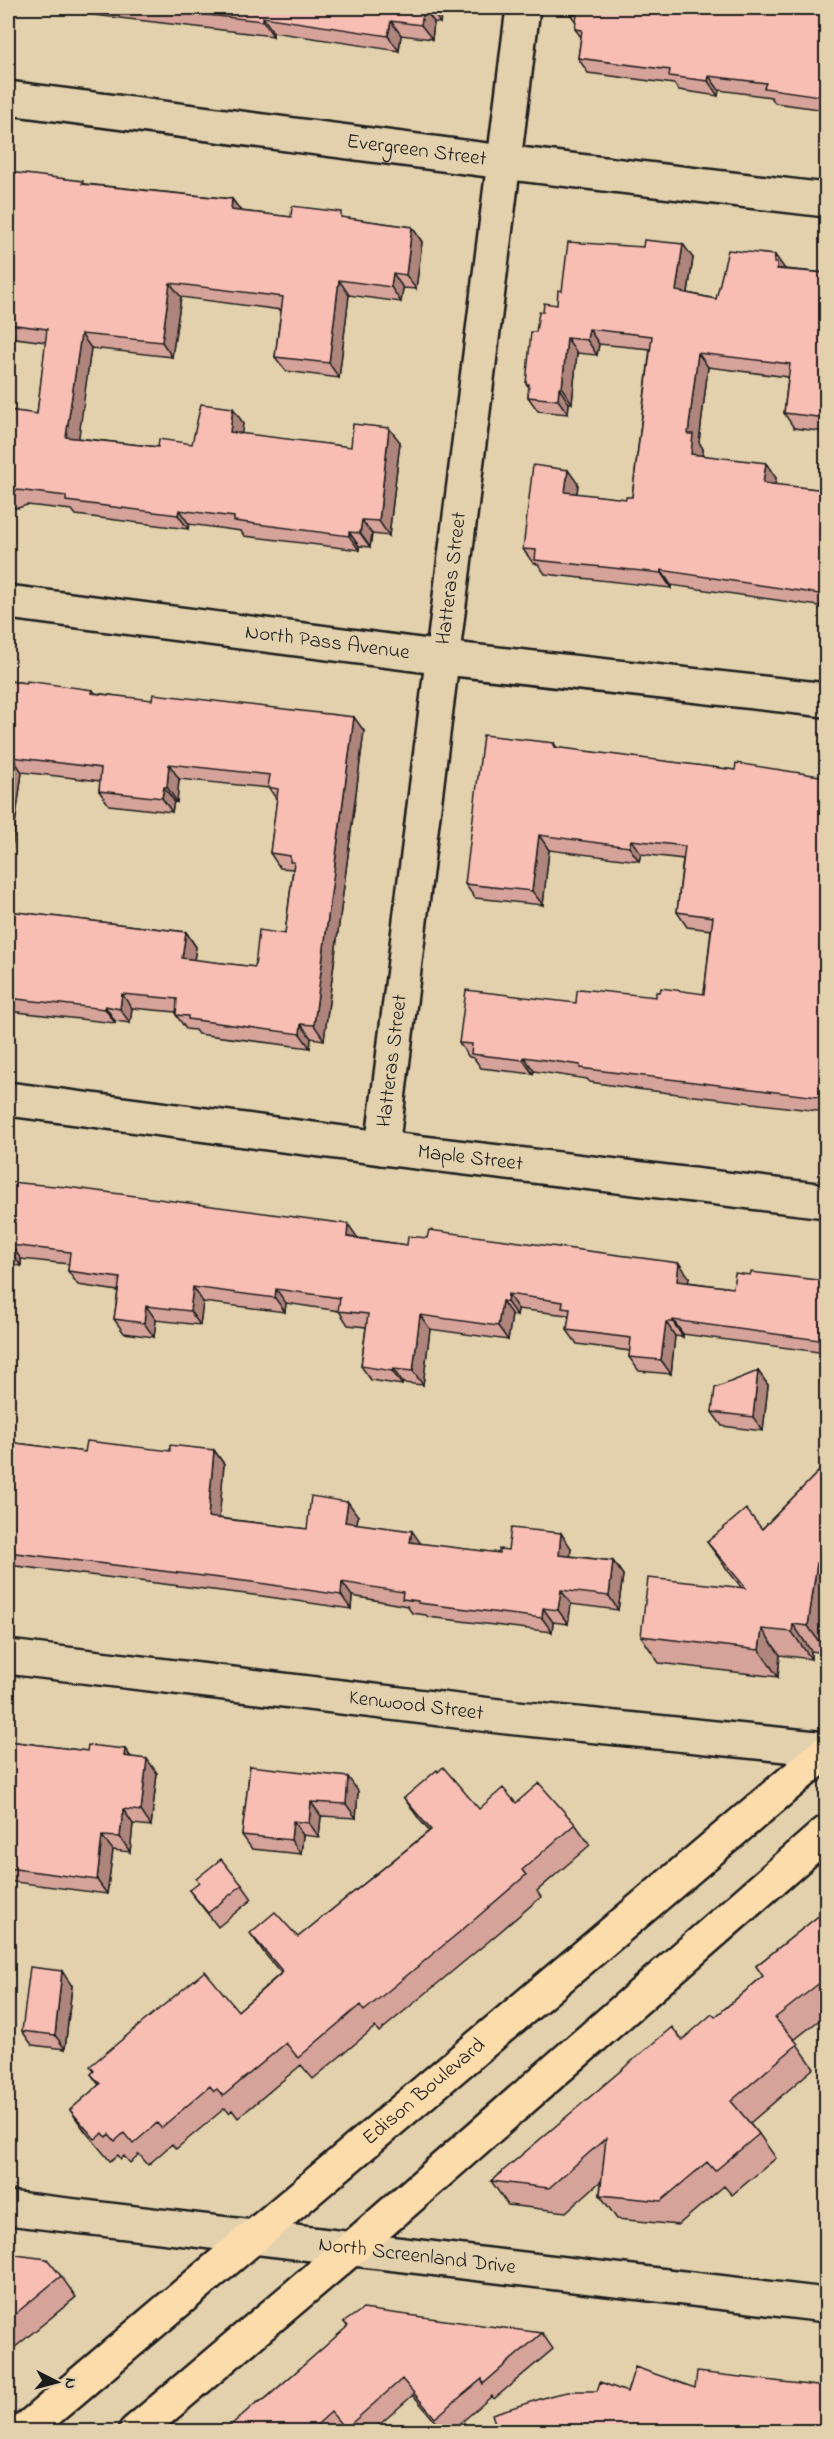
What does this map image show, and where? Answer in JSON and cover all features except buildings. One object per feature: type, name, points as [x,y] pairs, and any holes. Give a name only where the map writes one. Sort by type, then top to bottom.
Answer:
[{"type":"main road","name":"Edison Boulevard","points":[[23,2432],[826,1751]]},
{"type":"main road","points":[[135,2432],[351,2249],[826,1833]]},
{"type":"street","name":"Hatteras Street","points":[[382,1148],[444,658],[496,208],[523,8]]},
{"type":"street","name":"Evergreen Street","points":[[8,98],[503,162],[826,200]]},
{"type":"street","name":"North Pass Avenue","points":[[8,602],[444,658],[826,700]]},
{"type":"street","name":"Maple Street","points":[[8,1099],[382,1148],[826,1201]]},
{"type":"street","name":"Kenwood Street","points":[[8,1656],[507,1717],[826,1751]]},
{"type":"street","name":"North Screenland Drive","points":[[8,2208],[826,2305]]}]
